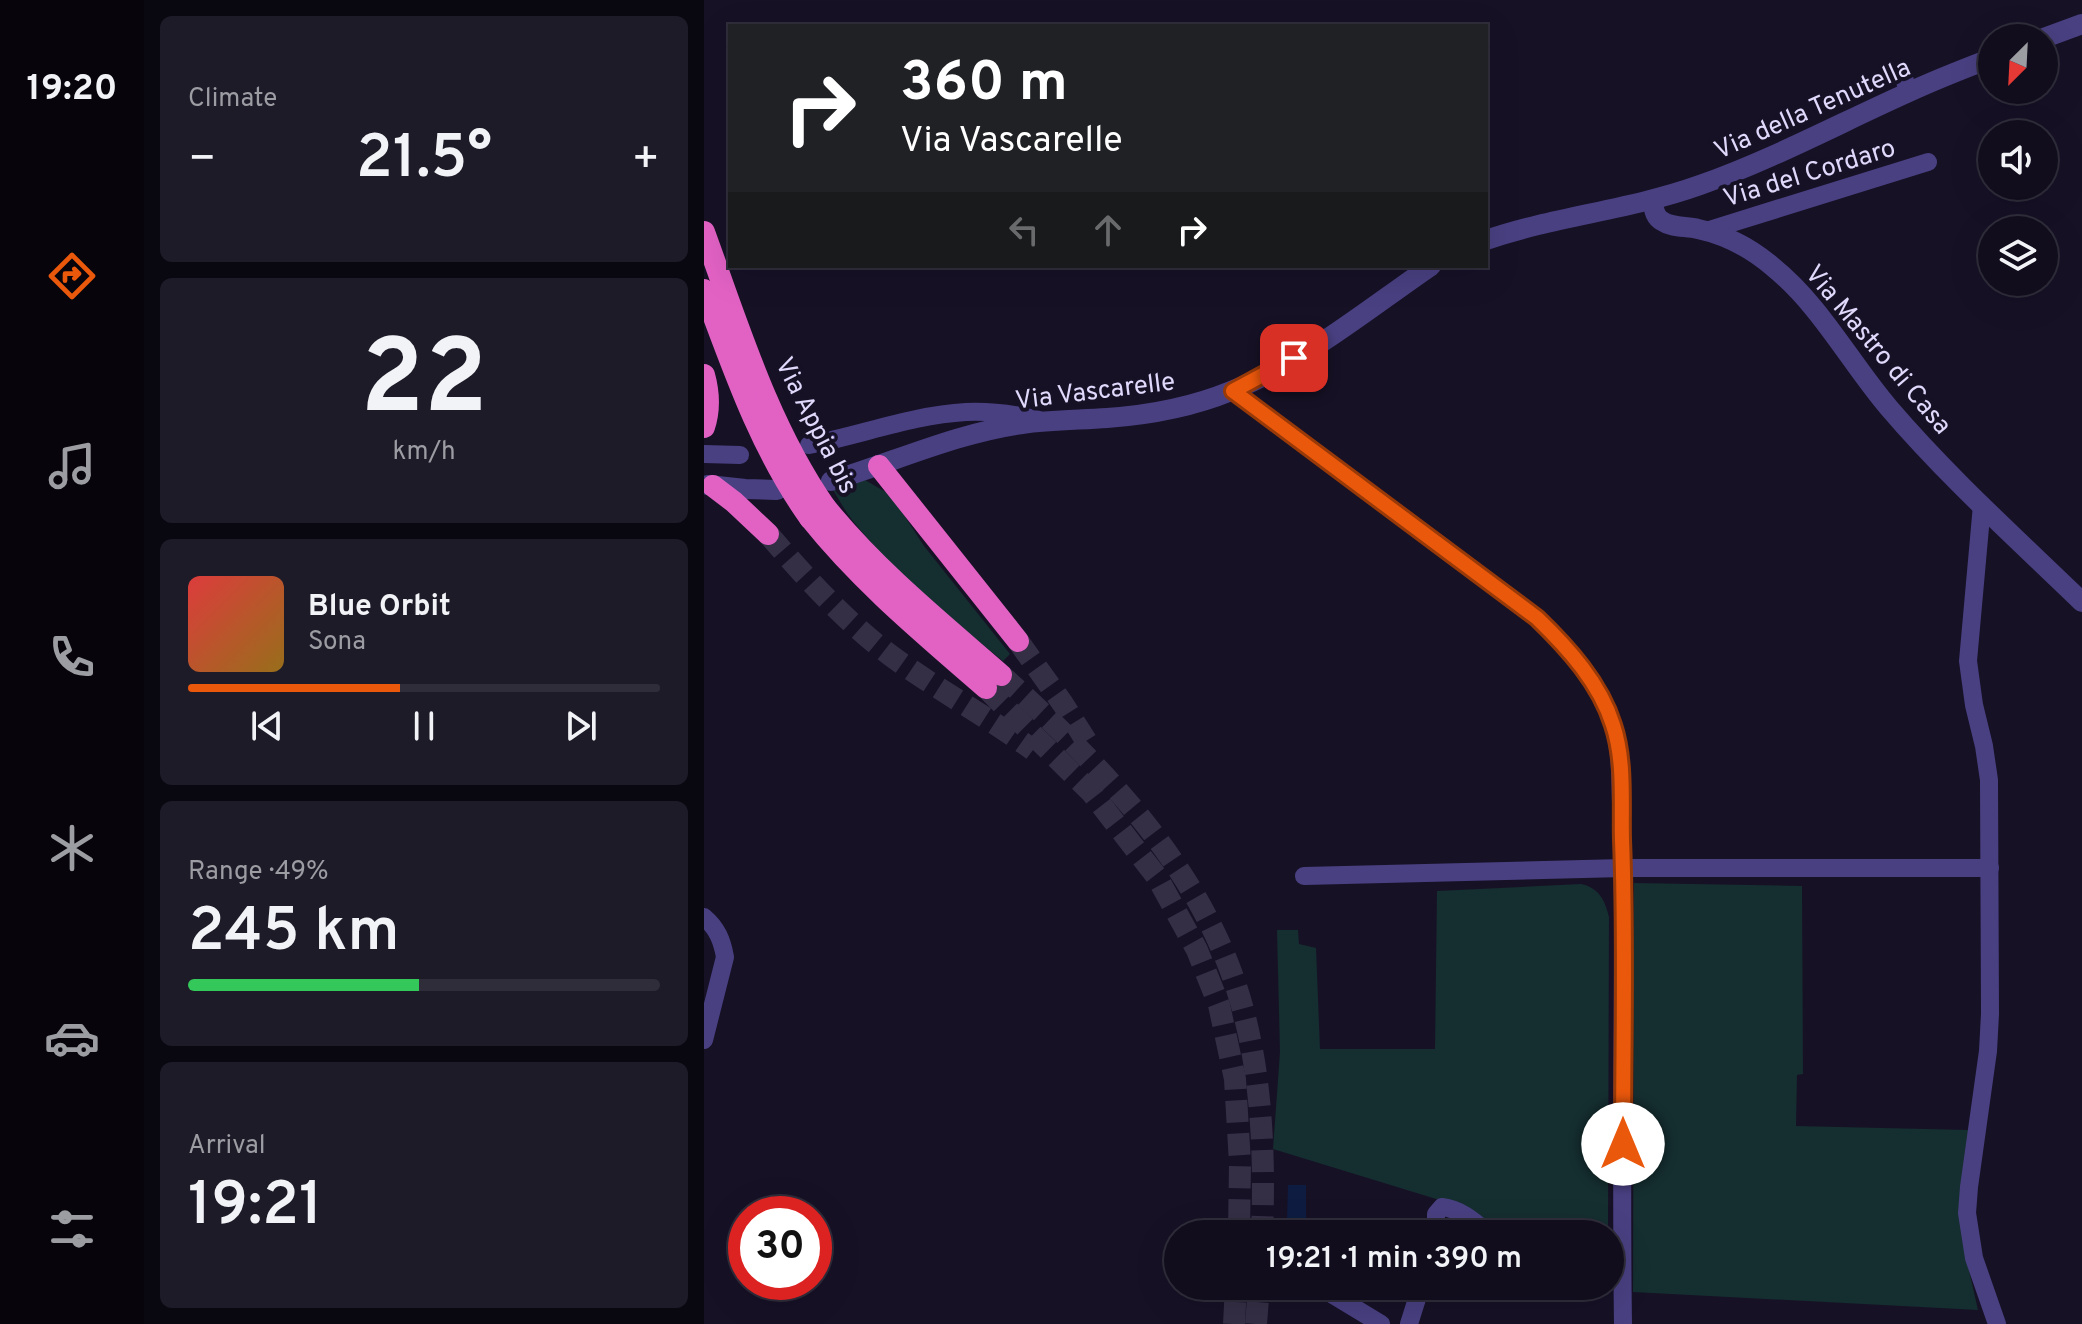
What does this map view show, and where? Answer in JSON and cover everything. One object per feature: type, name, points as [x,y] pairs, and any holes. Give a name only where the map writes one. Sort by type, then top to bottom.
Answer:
[{"type":"highway","name":"Via Appia bis","points":[[704,232],[769,403],[818,512]]},
{"type":"highway","name":"Via Appia bis","points":[[704,290],[736,377],[763,438],[790,488],[850,537],[993,681]]},
{"type":"highway","points":[[704,375],[709,399],[704,427]]},
{"type":"highway","points":[[879,466],[1018,641]]},
{"type":"highway","points":[[708,485],[734,502],[768,534]]},
{"type":"street","points":[[2058,33],[2082,24]]},
{"type":"street","name":"Via della Tenutella","points":[[1652,200],[1754,164],[1906,83],[1978,62]]},
{"type":"street","name":"Via del Cordaro","points":[[1706,231],[1928,162]]},
{"type":"street","points":[[1488,239],[1520,229],[1652,200]]},
{"type":"street","name":"Via Mastro di Casa","points":[[1652,200],[1662,222],[1722,236],[1752,251],[1774,267],[1828,325],[1877,394],[1914,436],[2082,602]]},
{"type":"street","name":"Via Vascarelle","points":[[831,481],[1001,428],[1046,421],[1153,413],[1233,391],[1318,344],[1428,268]]},
{"type":"street","points":[[1233,391],[1526,609],[1567,649],[1599,693],[1614,728],[1620,766],[1623,868],[1617,1220]]},
{"type":"street","points":[[809,445],[903,421],[964,412],[1010,414],[1046,421]]},
{"type":"street","points":[[704,454],[740,455]]},
{"type":"street","points":[[708,485],[777,490]]},
{"type":"street","points":[[1982,505],[1968,661],[1989,780],[1989,1039],[1967,1213],[1974,1258],[1997,1324]]},
{"type":"street","points":[[1304,876],[1623,868],[1990,868]]},
{"type":"street","points":[[704,917],[713,925],[725,957],[704,1040]]},
{"type":"street","points":[[1436,1220],[1436,1214],[1442,1207],[1451,1208],[1472,1220]]},
{"type":"street","points":[[1341,1300],[1381,1324]]},
{"type":"street","points":[[1409,1324],[1417,1300]]},
{"type":"street","points":[[1620,1300],[1623,1324]]},
{"type":"green space","points":[[865,480],[891,495],[924,546],[1010,654],[1003,661],[891,564],[854,522],[831,486]]},
{"type":"green space","points":[[1634,883],[1802,886],[1803,1074],[1797,1075],[1796,1126],[1969,1130],[1962,1239],[1978,1310],[1633,1292]]},
{"type":"green space","points":[[1581,884],[1592,888],[1605,905],[1609,917],[1608,1220],[1474,1220],[1446,1202],[1273,1149],[1280,1052],[1277,930],[1298,930],[1299,944],[1316,948],[1320,1049],[1435,1049],[1437,891]]},
{"type":"water","points":[[1288,1185],[1306,1185],[1306,1220],[1287,1220]]},
{"type":"tunnel","points":[[768,534],[826,598],[873,642],[1033,750]]},
{"type":"tunnel","points":[[1018,641],[1090,747]]},
{"type":"tunnel","points":[[1001,675],[1074,744],[1143,821],[1174,862],[1223,951],[1240,999],[1253,1056],[1262,1145],[1262,1220]]},
{"type":"tunnel","points":[[986,688],[1092,793],[1157,877],[1197,950],[1219,1005],[1235,1079],[1240,1163],[1239,1220]]},
{"type":"tunnel","points":[[1234,1324],[1235,1300]]},
{"type":"tunnel","points":[[1256,1324],[1258,1300]]},
{"type":"route","points":[[1294,358],[1233,391],[1537,618],[1588,676],[1609,715],[1617,739],[1620,766],[1623,1144]]}]
